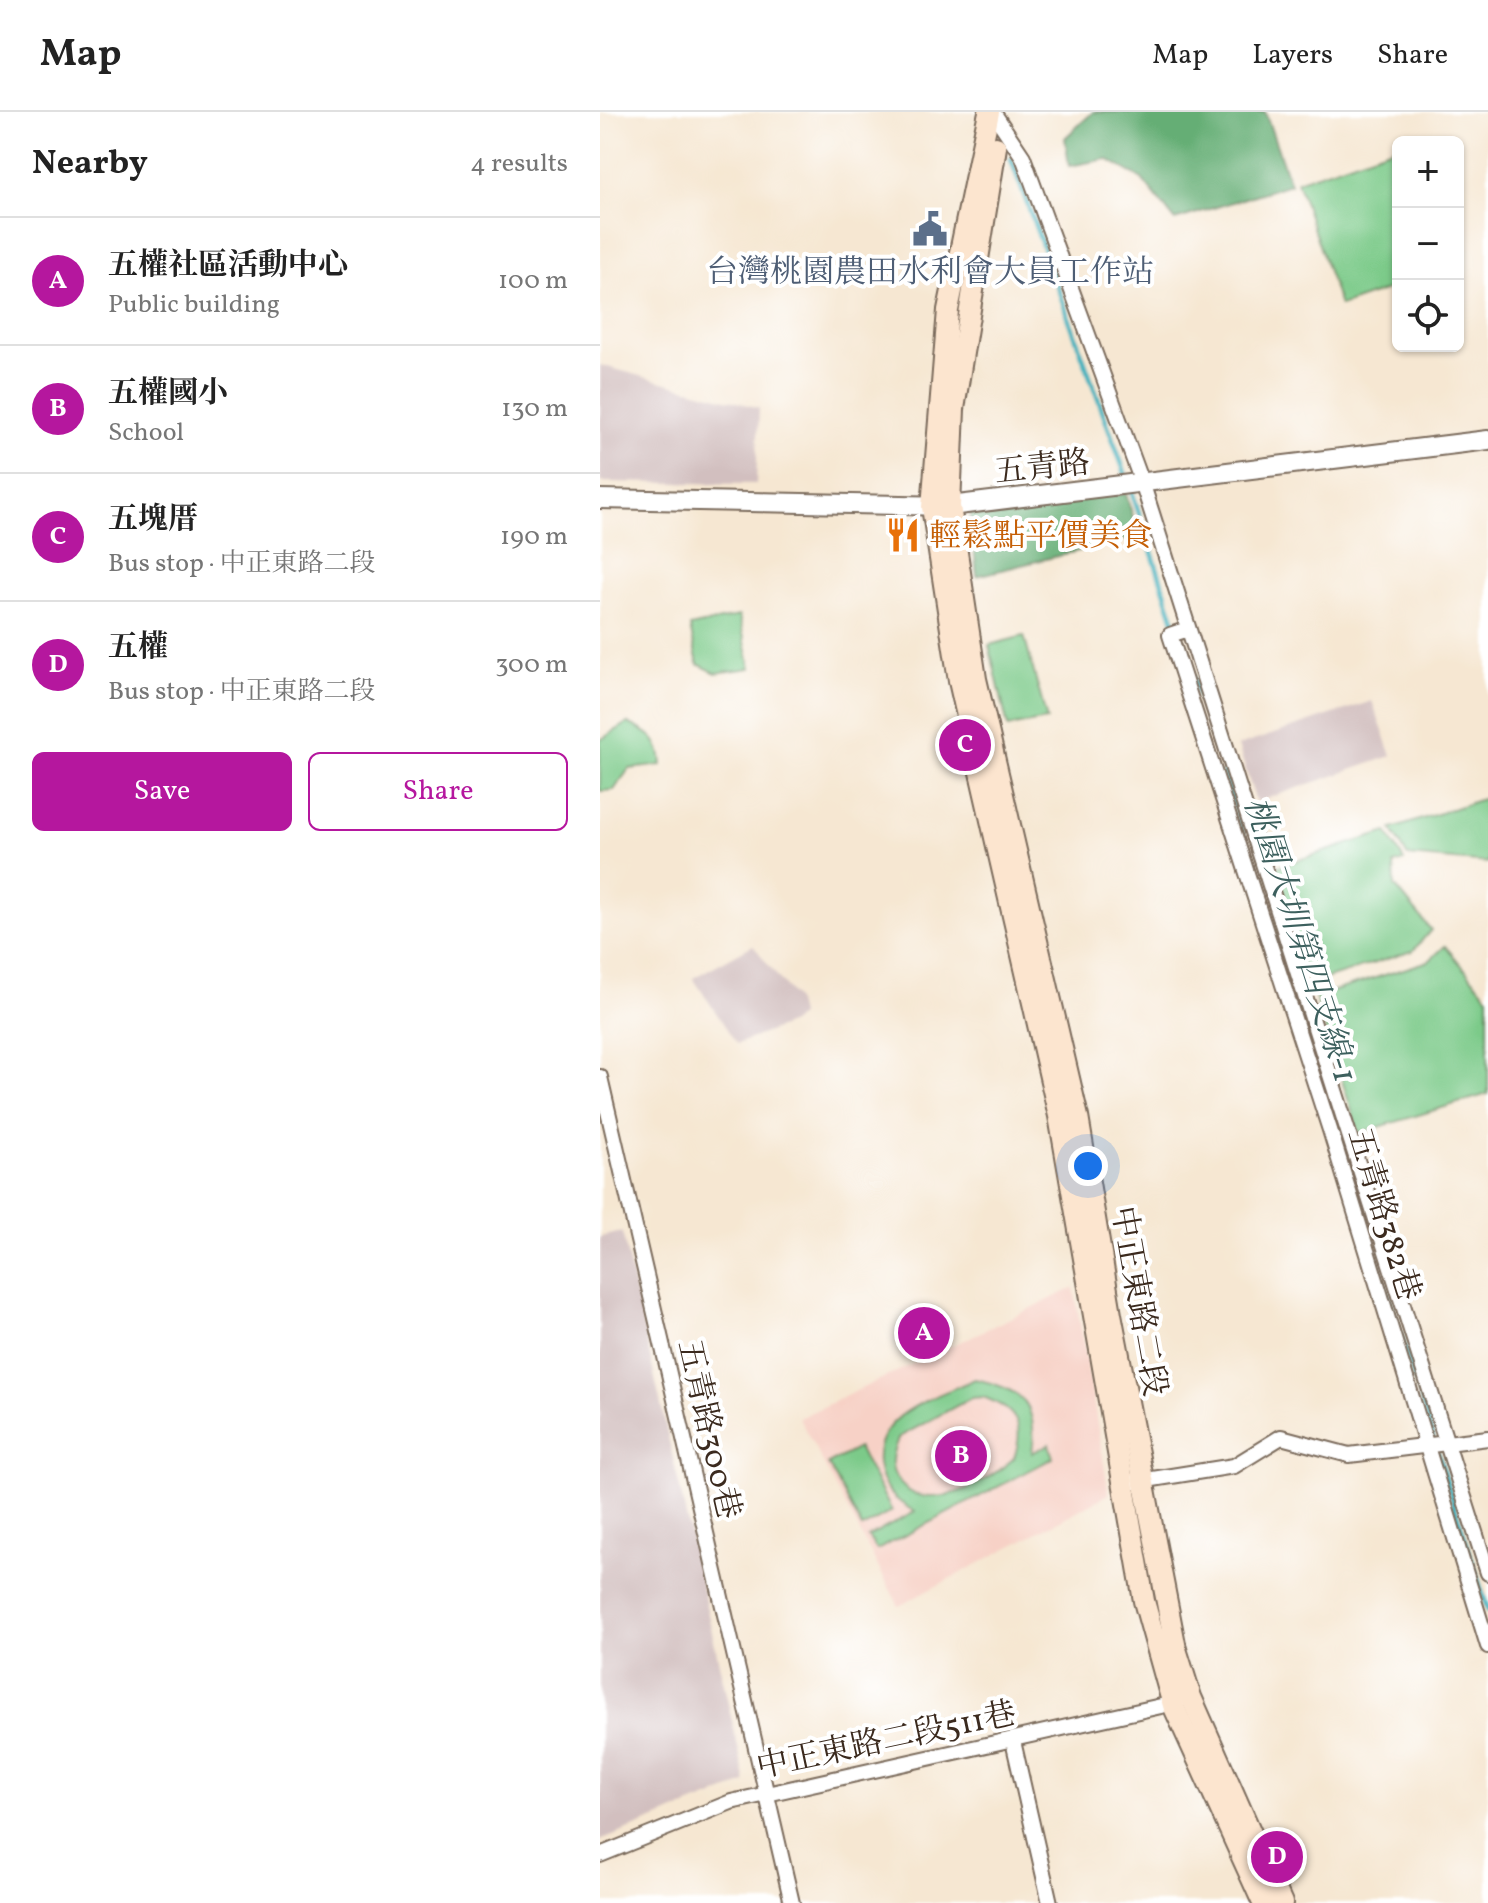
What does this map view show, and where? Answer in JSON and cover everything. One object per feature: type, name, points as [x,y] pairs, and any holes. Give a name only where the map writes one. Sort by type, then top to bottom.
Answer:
[{"type":"main road","name":"中正東路二段","points":[[997,114],[941,506],[976,679],[1078,1117],[1132,1482],[1176,1649],[1182,1701],[1263,1903]]},
{"type":"main road","name":"中正東路二段","points":[[1182,1701],[1282,1903]]},
{"type":"street","name":"五青路382巷","points":[[997,114],[1023,157],[1143,485],[1488,1573]]},
{"type":"street","name":"五青路","points":[[600,499],[941,506],[1143,485],[1488,440]]},
{"type":"street","name":"五青路382巷","points":[[1188,629],[1170,635],[1325,1115],[1488,1646]]},
{"type":"street","name":"五青路300巷","points":[[600,1077],[792,1903]]},
{"type":"street","points":[[1132,1482],[1234,1466],[1281,1437],[1349,1455],[1488,1438]]},
{"type":"street","name":"中正東路二段511巷","points":[[600,1855],[731,1802],[1182,1701]]},
{"type":"street","points":[[1013,1741],[1050,1903]]},
{"type":"shaded area","points":[[600,365],[759,408],[756,484],[600,482]]},
{"type":"shaded area","points":[[1372,701],[1392,756],[1256,802],[1238,746]]},
{"type":"shaded area","points":[[753,945],[795,999],[799,1015],[794,1022],[737,1044],[693,978]]},
{"type":"shaded area","points":[[622,1232],[746,1783],[600,1841],[600,1237]]},
{"type":"shaded area","points":[[1074,1288],[1109,1494],[899,1606],[799,1418]]},
{"type":"green space","points":[[1093,112],[1265,112],[1290,184],[1175,220],[1142,179],[1107,159],[1069,166],[1065,138]]},
{"type":"green space","points":[[1392,148],[1392,288],[1340,306],[1297,181]]},
{"type":"green space","points":[[1126,494],[1139,536],[977,576],[970,510]]},
{"type":"green space","points":[[739,616],[751,668],[716,673],[698,664],[690,627]]},
{"type":"green space","points":[[1024,636],[1047,720],[1008,727],[989,645]]},
{"type":"green space","points":[[628,723],[653,738],[662,765],[629,769],[614,790],[600,791],[600,740]]},
{"type":"green space","points":[[1488,797],[1488,863],[1407,856],[1392,829]]},
{"type":"green space","points":[[1387,832],[1404,861],[1394,864],[1395,886],[1431,930],[1413,951],[1309,984],[1273,868]]},
{"type":"green space","points":[[1445,946],[1488,996],[1488,1094],[1359,1133],[1315,997],[1429,961]]},
{"type":"green space","points":[[975,1379],[1004,1388],[1023,1401],[1033,1422],[1032,1453],[1049,1444],[1053,1458],[877,1550],[868,1537],[915,1512],[895,1498],[882,1480],[878,1464],[879,1446],[886,1432],[896,1419],[910,1409]],"holes":[[[983,1397],[1010,1412],[1018,1426],[1014,1458],[1002,1468],[972,1486],[939,1497],[909,1491],[897,1479],[892,1458],[899,1437],[971,1398]]]},
{"type":"green space","points":[[858,1448],[892,1511],[862,1528],[828,1464]]},
{"type":"waterway","name":"桃園大圳第四支線-1","points":[[1011,159],[1125,473]]},
{"type":"waterway","name":"桃園大圳第四支線-1","points":[[1131,489],[1217,750]]},
{"type":"waterway","name":"桃園大圳第四支線-1","points":[[1224,773],[1329,1104]]},
{"type":"waterway","name":"桃園大圳第四支線-1","points":[[1344,1154],[1433,1437]]},
{"type":"waterway","name":"桃園大圳第四支線-1","points":[[1438,1453],[1488,1611]]},
{"type":"place","name":"台灣桃園農田水利會大員工作站","points":[[930,229]]},
{"type":"place","name":"輕鬆點平價美食","points":[[903,535]]},
{"type":"place","name":"五塊厝","points":[[965,745]]},
{"type":"place","name":"五權社區活動中心","points":[[924,1333]]},
{"type":"place","name":"五權國小","points":[[961,1456]]},
{"type":"place","name":"五權","points":[[1277,1857]]}]
